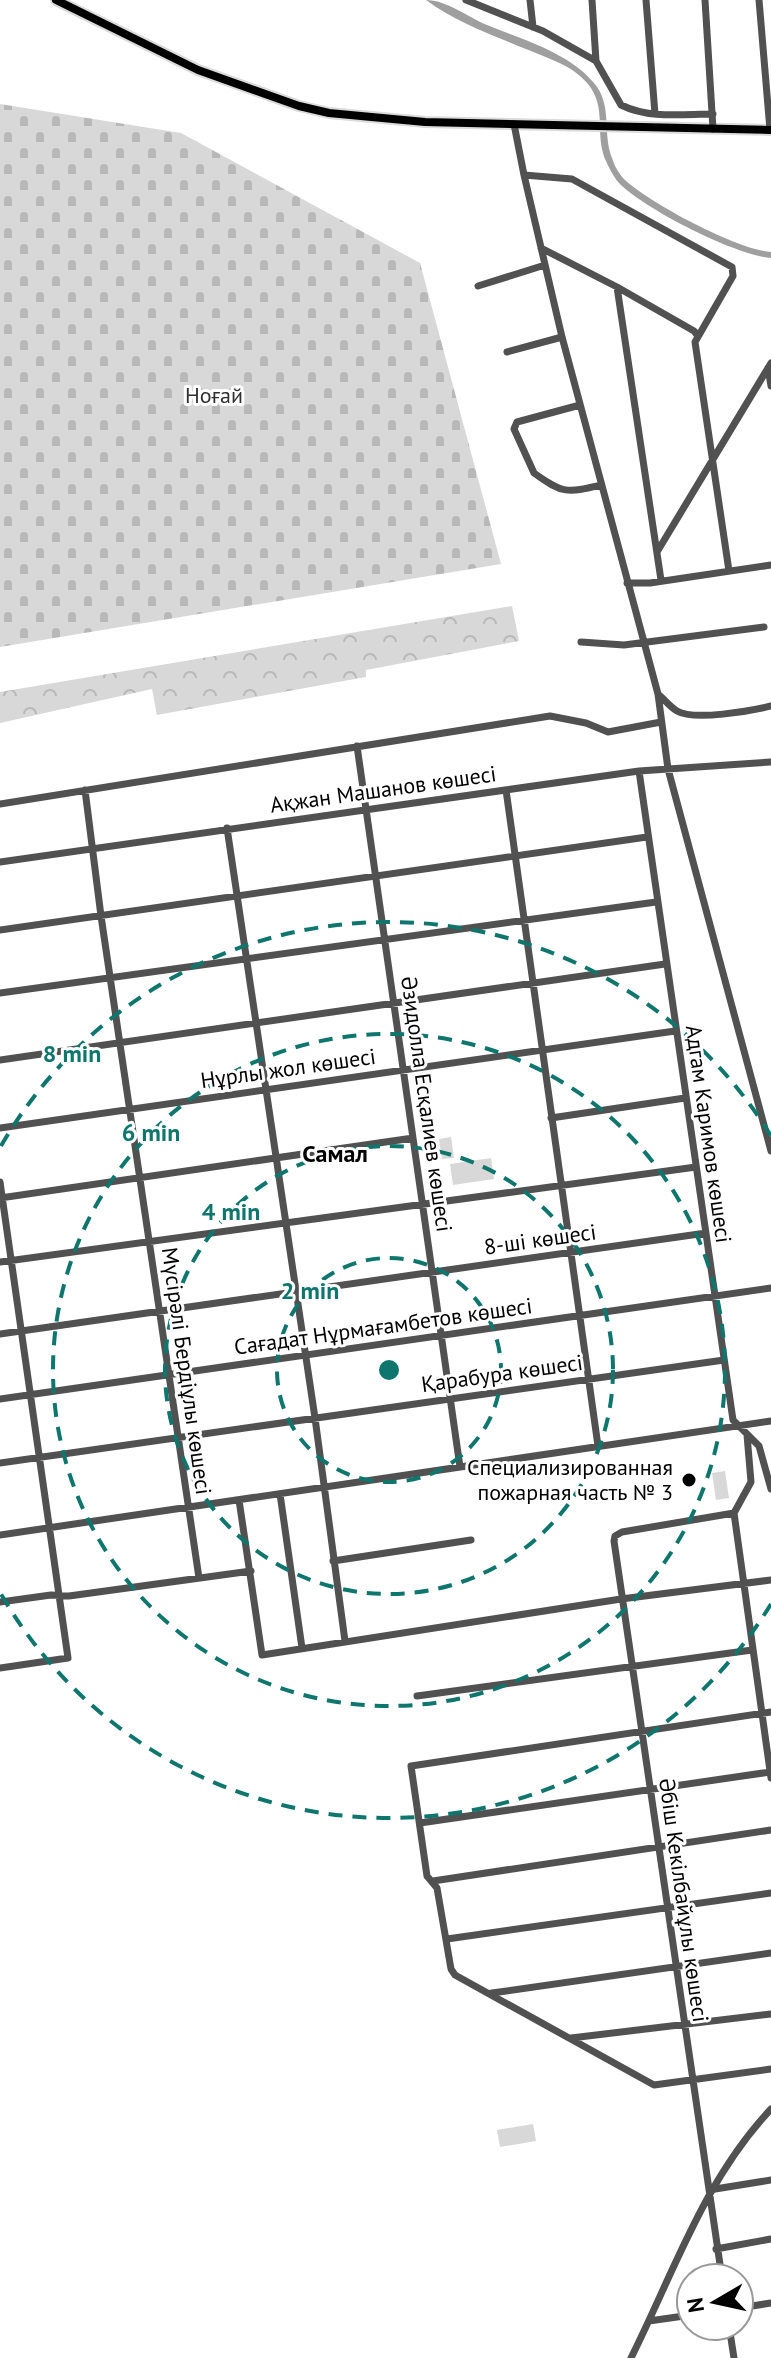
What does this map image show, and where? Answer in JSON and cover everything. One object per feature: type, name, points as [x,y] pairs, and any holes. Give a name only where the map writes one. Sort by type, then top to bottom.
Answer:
[{"type":"main road","points":[[56,0],[198,70],[299,106],[368,118],[770,130]]},
{"type":"street","points":[[466,0],[533,27],[596,61]]},
{"type":"street","points":[[530,0],[533,27]]},
{"type":"street","points":[[592,0],[596,61],[621,105],[655,114],[713,114]]},
{"type":"street","points":[[646,0],[655,114]]},
{"type":"street","points":[[705,0],[713,129]]},
{"type":"street","points":[[759,0],[770,130]]},
{"type":"street","points":[[514,124],[562,337],[658,694],[668,769],[771,1150]]},
{"type":"street","points":[[524,175],[572,179],[727,263],[734,272],[695,342],[729,571]]},
{"type":"street","points":[[541,248],[617,287],[698,336]]},
{"type":"street","points":[[478,286],[545,265]]},
{"type":"street","points":[[617,287],[661,580]]},
{"type":"street","points":[[507,352],[562,337]]},
{"type":"street","points":[[657,552],[770,366]]},
{"type":"street","points":[[770,366],[771,386]]},
{"type":"street","points":[[580,405],[517,422],[514,429],[534,473],[539,477],[566,492],[601,485]]},
{"type":"street","points":[[627,583],[650,583],[771,565]]},
{"type":"street","points":[[632,600],[635,593],[650,583]]},
{"type":"street","points":[[581,642],[624,645],[764,627]]},
{"type":"street","points":[[658,694],[677,711],[691,715],[757,710],[771,706]]},
{"type":"street","points":[[0,804],[550,716],[586,723],[608,732],[661,719],[677,711]]},
{"type":"street","name":"Әзидолла Есқалиев көшесі","points":[[357,746],[460,1467]]},
{"type":"street","name":"Ақжан Машанов көшесі","points":[[0,862],[639,771],[771,762]]},
{"type":"street","name":"Адгам Каримов көшесі","points":[[639,771],[733,1420],[738,1426]]},
{"type":"street","name":"Мүсірәлі Бердіұлы көшесі","points":[[85,790],[199,1578]]},
{"type":"street","points":[[506,790],[598,1446]]},
{"type":"street","points":[[227,828],[345,1641]]},
{"type":"street","points":[[0,930],[647,837]]},
{"type":"street","points":[[0,993],[656,902]]},
{"type":"street","points":[[0,1060],[665,964]]},
{"type":"street","name":"Нұрлы жол көшесі","points":[[0,1128],[675,1031]]},
{"type":"street","points":[[551,1118],[685,1098]]},
{"type":"street","points":[[1,1198],[413,1138]]},
{"type":"street","points":[[0,1262],[696,1167]]},
{"type":"street","points":[[0,1182],[68,1658],[0,1668]]},
{"type":"street","name":"8-шi көшесi","points":[[0,1334],[706,1233]]},
{"type":"street","name":"Сағадат Нұрмағамбетов көшесі","points":[[0,1399],[771,1288]]},
{"type":"street","name":"Қарабура көшесі","points":[[0,1463],[724,1360]]},
{"type":"street","points":[[0,1535],[771,1421]]},
{"type":"street","points":[[738,1426],[759,1446],[771,1489]]},
{"type":"street","points":[[747,1435],[751,1482],[734,1513],[771,1778]]},
{"type":"street","points":[[280,1494],[302,1648]]},
{"type":"street","points":[[239,1500],[262,1655],[743,1581],[771,1580]]},
{"type":"street","name":"Әбіш Кекілбайұлы көшесі","points":[[719,2262],[614,1541],[615,1536],[622,1532],[734,1513]]},
{"type":"street","points":[[333,1561],[471,1540]]},
{"type":"street","points":[[0,1602],[251,1571]]},
{"type":"street","points":[[417,1696],[752,1650]]},
{"type":"street","points":[[771,1712],[411,1766],[427,1876],[437,1888],[451,1969],[455,1975],[654,2085],[771,2069]]},
{"type":"street","points":[[420,1823],[770,1772]]},
{"type":"street","points":[[433,1881],[771,1830]]},
{"type":"street","points":[[447,1939],[771,1893]]},
{"type":"street","points":[[490,1993],[771,1953]]},
{"type":"street","points":[[570,2038],[771,2014]]},
{"type":"street","points":[[631,2358],[709,2190],[771,2109]]},
{"type":"street","points":[[709,2190],[771,2180]]},
{"type":"street","points":[[716,2249],[771,2239]]},
{"type":"street","points":[[649,2321],[675,2317]]},
{"type":"green space","name":"Ноғай","points":[[0,104],[181,133],[420,263],[501,564],[0,647]]},
{"type":"green space","points":[[512,606],[519,641],[366,670],[366,677],[157,715],[152,689],[0,723],[0,692]]},
{"type":"green space","points":[[451,1137],[454,1158],[442,1159],[439,1139]]},
{"type":"green space","points":[[491,1158],[494,1179],[453,1185],[450,1164]]},
{"type":"green space","points":[[725,1471],[729,1498],[716,1500],[712,1473]]},
{"type":"green space","points":[[533,2124],[536,2141],[500,2147],[497,2130]]},
{"type":"shaded area","points":[[426,0],[449,6],[571,63],[600,92],[609,149],[624,179],[673,212],[738,243],[771,252],[771,258],[714,240],[630,193],[618,182],[606,161],[598,104],[587,83],[565,66],[463,22]]},
{"type":"place","name":"Специализированная пожарная часть № 3","points":[[689,1480]]},
{"type":"district","name":"Самал","points":[[335,1153]]}]
